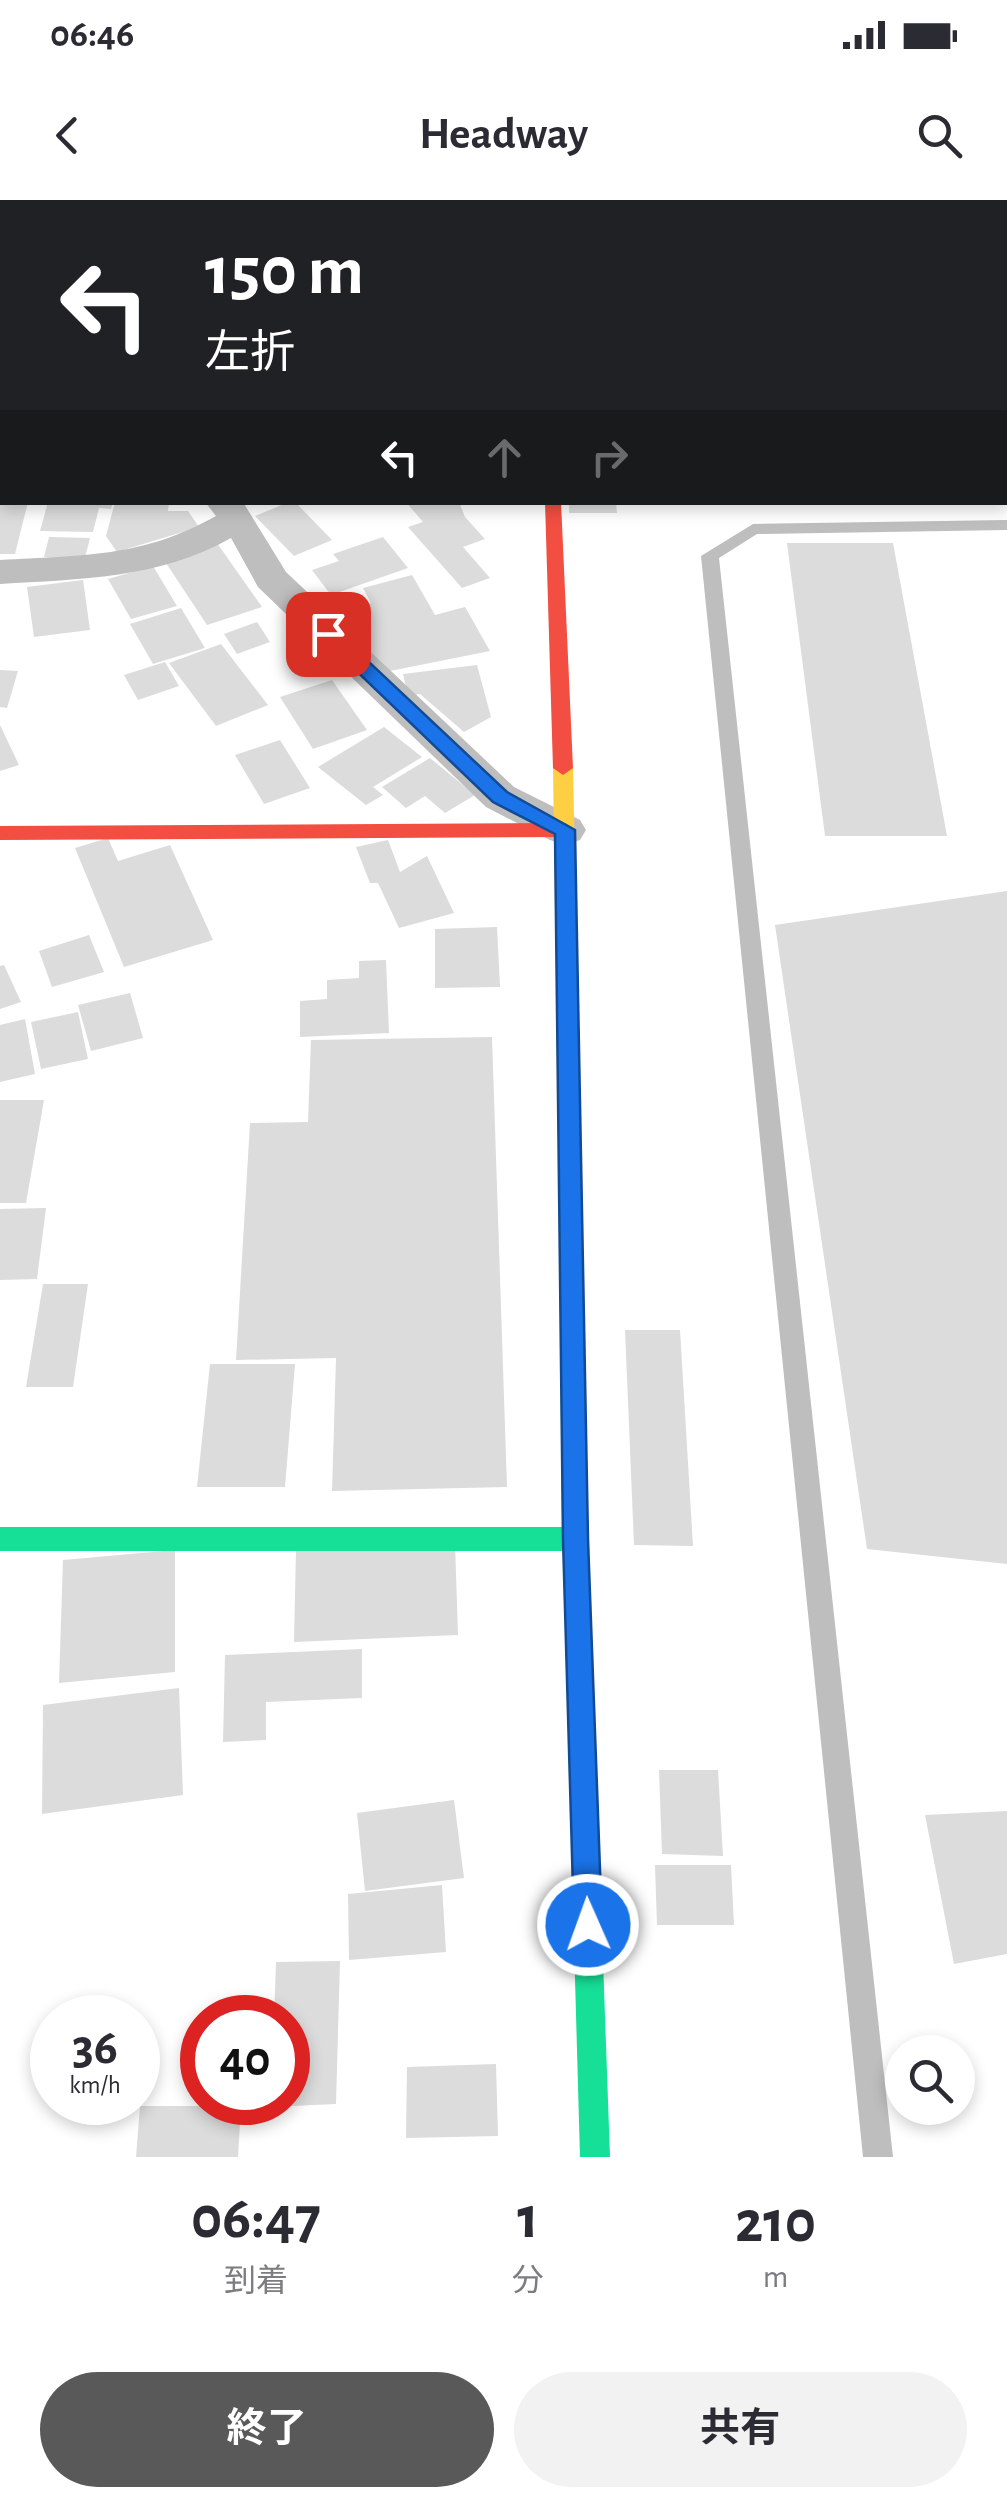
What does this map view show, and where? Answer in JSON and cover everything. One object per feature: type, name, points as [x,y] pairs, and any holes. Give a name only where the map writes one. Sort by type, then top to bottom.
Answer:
[{"type":"street","points":[[553,505],[565,830],[576,1539],[595,2157]]},
{"type":"street","points":[[0,572],[129,564],[199,541],[231,511],[272,579],[328,634],[500,797],[565,830]]},
{"type":"street","points":[[0,832],[565,830]]},
{"type":"street","points":[[0,1539],[576,1539]]},
{"type":"lane","points":[[878,2157],[710,556],[753,529],[1007,525]]},
{"type":"building","points":[[0,505],[27,505],[15,554],[0,554]]},
{"type":"building","points":[[47,505],[112,505],[111,509],[99,508],[93,532],[40,531]]},
{"type":"building","points":[[114,505],[169,505],[168,511],[188,511],[199,527],[117,552],[106,536]]},
{"type":"building","points":[[282,505],[298,505],[332,540],[294,556],[255,516]]},
{"type":"building","points":[[409,505],[460,505],[465,517],[485,539],[463,547],[490,578],[462,588],[408,527],[423,522]]},
{"type":"building","points":[[569,505],[616,505],[617,513],[569,513]]},
{"type":"building","points":[[49,537],[90,538],[85,558],[44,557]]},
{"type":"building","points":[[383,537],[408,568],[331,595],[312,570],[339,561],[333,554]]},
{"type":"building","points":[[217,543],[262,607],[207,625],[164,560]]},
{"type":"building","points":[[787,543],[893,543],[947,836],[825,836]]},
{"type":"building","points":[[153,566],[177,606],[131,619],[108,579]]},
{"type":"building","points":[[412,575],[435,615],[465,607],[490,651],[380,673],[331,613],[371,603],[363,588]]},
{"type":"building","points":[[83,580],[90,630],[34,637],[27,587]]},
{"type":"building","points":[[181,608],[205,648],[153,664],[130,624]]},
{"type":"building","points":[[257,622],[270,642],[237,654],[224,634]]},
{"type":"building","points":[[221,644],[268,705],[216,726],[169,663]]},
{"type":"building","points":[[165,662],[179,686],[138,700],[124,675]]},
{"type":"building","points":[[477,665],[491,717],[464,732],[420,694],[408,696],[403,674]]},
{"type":"building","points":[[0,670],[18,671],[7,708],[0,707]]},
{"type":"building","points":[[332,680],[367,730],[313,749],[280,697]]},
{"type":"building","points":[[0,725],[19,765],[0,771]]},
{"type":"building","points":[[384,727],[422,757],[373,787],[383,795],[366,805],[318,767]]},
{"type":"building","points":[[280,740],[310,788],[264,804],[235,755]]},
{"type":"building","points":[[430,758],[475,795],[445,813],[425,796],[406,808],[382,787]]},
{"type":"building","points":[[108,838],[118,861],[170,845],[213,940],[124,967],[75,848]]},
{"type":"building","points":[[388,840],[400,872],[427,856],[454,913],[399,928],[378,883],[370,883],[356,847]]},
{"type":"building","points":[[1007,891],[1007,1564],[867,1549],[775,925]]},
{"type":"building","points":[[497,927],[500,987],[435,988],[435,929]]},
{"type":"building","points":[[89,935],[104,972],[52,987],[39,951]]},
{"type":"building","points":[[386,960],[389,1033],[300,1037],[300,1001],[327,999],[327,980],[359,978],[359,961]]},
{"type":"building","points":[[4,965],[21,1002],[0,1009],[0,966]]},
{"type":"building","points":[[130,993],[143,1038],[91,1051],[78,1005]]},
{"type":"building","points":[[78,1012],[88,1059],[41,1069],[31,1022]]},
{"type":"building","points":[[25,1019],[35,1074],[0,1082],[0,1025]]},
{"type":"building","points":[[492,1037],[507,1487],[332,1491],[336,1358],[236,1360],[250,1123],[308,1122],[311,1040]]},
{"type":"building","points":[[0,1100],[44,1100],[26,1203],[0,1203]]},
{"type":"building","points":[[46,1208],[37,1279],[0,1280],[0,1209]]},
{"type":"building","points":[[43,1284],[88,1284],[73,1387],[26,1387]]},
{"type":"building","points":[[625,1330],[680,1330],[693,1546],[634,1545]]},
{"type":"building","points":[[210,1364],[295,1364],[285,1487],[197,1487]]},
{"type":"building","points":[[455,1543],[458,1635],[294,1642],[296,1549]]},
{"type":"building","points":[[175,1550],[175,1672],[59,1683],[63,1560]]},
{"type":"building","points":[[362,1649],[362,1698],[266,1702],[266,1740],[223,1742],[225,1655]]},
{"type":"building","points":[[179,1688],[183,1795],[42,1814],[43,1705]]},
{"type":"building","points":[[659,1770],[718,1770],[723,1856],[662,1854]]},
{"type":"building","points":[[454,1800],[464,1878],[365,1891],[357,1813]]},
{"type":"building","points":[[1007,1811],[1007,1954],[954,1964],[925,1815]]},
{"type":"building","points":[[655,1865],[731,1865],[734,1925],[657,1925]]},
{"type":"building","points":[[442,1885],[446,1952],[349,1960],[348,1894]]},
{"type":"building","points":[[340,1961],[336,2104],[310,2105],[310,1995],[275,1995],[276,1962]]},
{"type":"building","points":[[496,2064],[498,2136],[406,2138],[407,2067]]},
{"type":"building","points":[[160,2106],[180,2106],[180,2125],[240,2125],[238,2157],[136,2157],[139,2125],[160,2125]]},
{"type":"traffic: fast","points":[[569,1109],[575,1539],[595,2157]]},
{"type":"traffic: fast","points":[[0,1539],[575,1539]]},
{"type":"traffic: slow","points":[[563,768],[569,1109]]},
{"type":"traffic: jam","points":[[553,505],[563,768]]},
{"type":"traffic: jam","points":[[0,833],[565,830]]},
{"type":"route","points":[[328,634],[500,797],[565,830],[576,1539],[588,1925]]}]
